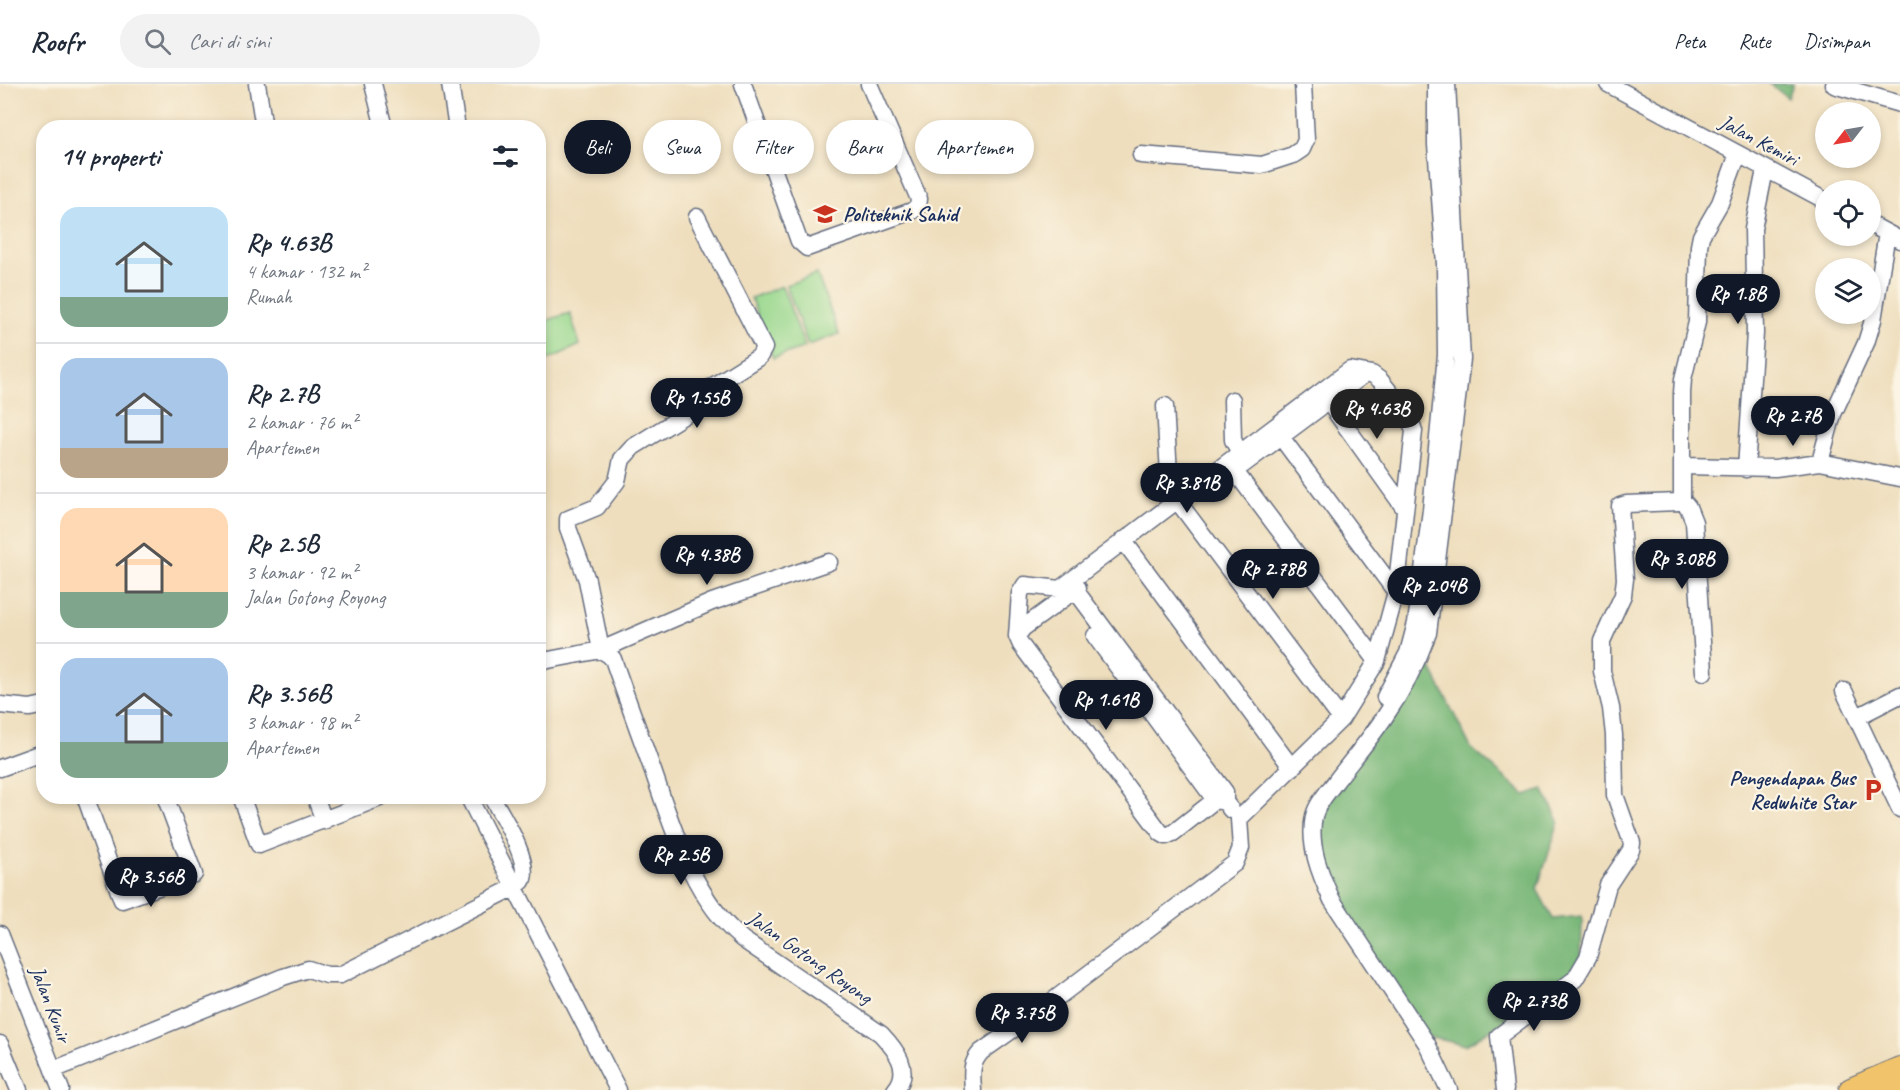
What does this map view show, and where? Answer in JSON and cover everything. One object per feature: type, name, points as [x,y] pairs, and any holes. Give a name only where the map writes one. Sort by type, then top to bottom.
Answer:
[{"type":"highway","points":[[1851,1090],[1900,1069]]},
{"type":"highway","points":[[1895,1090],[1900,1088]]},
{"type":"street","points":[[257,84],[263,120]]},
{"type":"street","points":[[373,84],[382,120]]},
{"type":"street","points":[[450,84],[457,120]]},
{"type":"street","points":[[743,84],[798,241],[807,248],[912,211],[918,206],[919,200],[869,84]]},
{"type":"street","points":[[1141,155],[1262,165],[1293,155],[1302,149],[1306,140],[1303,84]]},
{"type":"street","points":[[1436,84],[1436,145],[1445,264],[1446,356],[1431,510],[1416,623],[1408,652],[1376,713],[1316,793],[1306,811],[1304,830],[1305,847],[1313,876],[1324,898],[1418,1042],[1429,1062],[1437,1090]]},
{"type":"street","points":[[1447,84],[1462,359],[1428,633],[1417,663],[1385,717],[1325,796],[1315,814],[1313,832],[1314,849],[1322,878],[1332,900],[1427,1044],[1449,1090]]},
{"type":"street","name":"Jalan Kemiri","points":[[1608,84],[1815,195]]},
{"type":"street","points":[[1834,85],[1900,104]]},
{"type":"street","points":[[1704,672],[1694,522],[1688,507],[1682,500],[1682,393],[1683,379],[1697,322],[1701,236],[1720,203],[1738,154]]},
{"type":"street","points":[[1746,469],[1755,333],[1753,230],[1756,205],[1765,170]]},
{"type":"street","points":[[601,650],[587,580],[568,528],[568,519],[597,507],[617,481],[624,456],[633,447],[696,408],[702,393],[759,357],[765,348],[697,217]]},
{"type":"street","points":[[1820,462],[1833,414],[1866,343],[1894,236]]},
{"type":"street","points":[[1017,636],[1023,628],[1068,590],[1180,506],[1234,462],[1324,397],[1365,374],[1372,374],[1380,380],[1409,416],[1414,431],[1396,592],[1377,661],[1341,719],[1239,819]]},
{"type":"street","points":[[1324,397],[1405,509]]},
{"type":"street","points":[[1232,400],[1234,462],[1377,661]]},
{"type":"street","points":[[1165,406],[1170,491],[1341,719]]},
{"type":"street","points":[[1277,432],[1396,592]]},
{"type":"street","points":[[1683,466],[1746,469],[1820,462],[1900,477]]},
{"type":"street","points":[[1505,1090],[1499,1036],[1575,979],[1588,957],[1608,885],[1631,850],[1632,843],[1615,795],[1614,735],[1611,708],[1602,671],[1602,641],[1623,595],[1625,579],[1620,507],[1626,504],[1682,500]]},
{"type":"street","points":[[1126,545],[1292,768]]},
{"type":"street","points":[[546,660],[601,650],[712,602],[828,562]]},
{"type":"street","points":[[1025,585],[1068,590],[1225,792],[1220,801],[1173,833],[1167,836],[1161,833],[1021,645],[1017,636],[1020,593],[1025,585]]},
{"type":"street","name":"Jalan Gotong Royong","points":[[601,650],[613,659],[665,806],[693,872],[716,912],[727,927],[742,939],[881,1034],[896,1050],[903,1065],[903,1077],[895,1090]]},
{"type":"street","points":[[1844,691],[1900,809]]},
{"type":"street","points":[[1857,717],[1900,695]]},
{"type":"street","points":[[0,705],[36,707]]},
{"type":"street","points":[[0,756],[36,745]]},
{"type":"street","points":[[0,768],[36,755]]},
{"type":"street","points":[[973,1090],[974,1059],[981,1052],[1042,1009],[1235,863],[1241,848],[1239,819],[1220,801]]},
{"type":"street","points":[[88,804],[123,900],[194,874],[168,804]]},
{"type":"street","points":[[244,804],[259,845],[366,804]]},
{"type":"street","points":[[318,804],[324,821]]},
{"type":"street","points":[[472,804],[618,1090]]},
{"type":"street","points":[[53,1070],[283,977],[308,969],[327,975],[340,975],[515,887],[522,881],[524,867],[518,849],[495,804]]},
{"type":"street","name":"Jalan Kunir","points":[[0,934],[61,1090]]},
{"type":"street","points":[[0,1044],[19,1090]]},
{"type":"green space","points":[[1770,84],[1793,84],[1788,98]]},
{"type":"green space","points":[[817,274],[839,334],[808,345],[786,285]]},
{"type":"green space","points":[[782,286],[805,347],[773,358],[751,298]]},
{"type":"green space","points":[[570,313],[580,345],[546,361],[546,321]]},
{"type":"green space","points":[[1426,658],[1471,748],[1525,795],[1543,789],[1559,821],[1537,889],[1553,919],[1582,916],[1581,973],[1466,1045],[1428,1037],[1324,882],[1316,825],[1323,803]]},
{"type":"place","name":"Politeknik Sahid","points":[[825,214]]},
{"type":"place","name":"Pengendapan Bus Redwhite Star","points":[[1873,790]]}]
